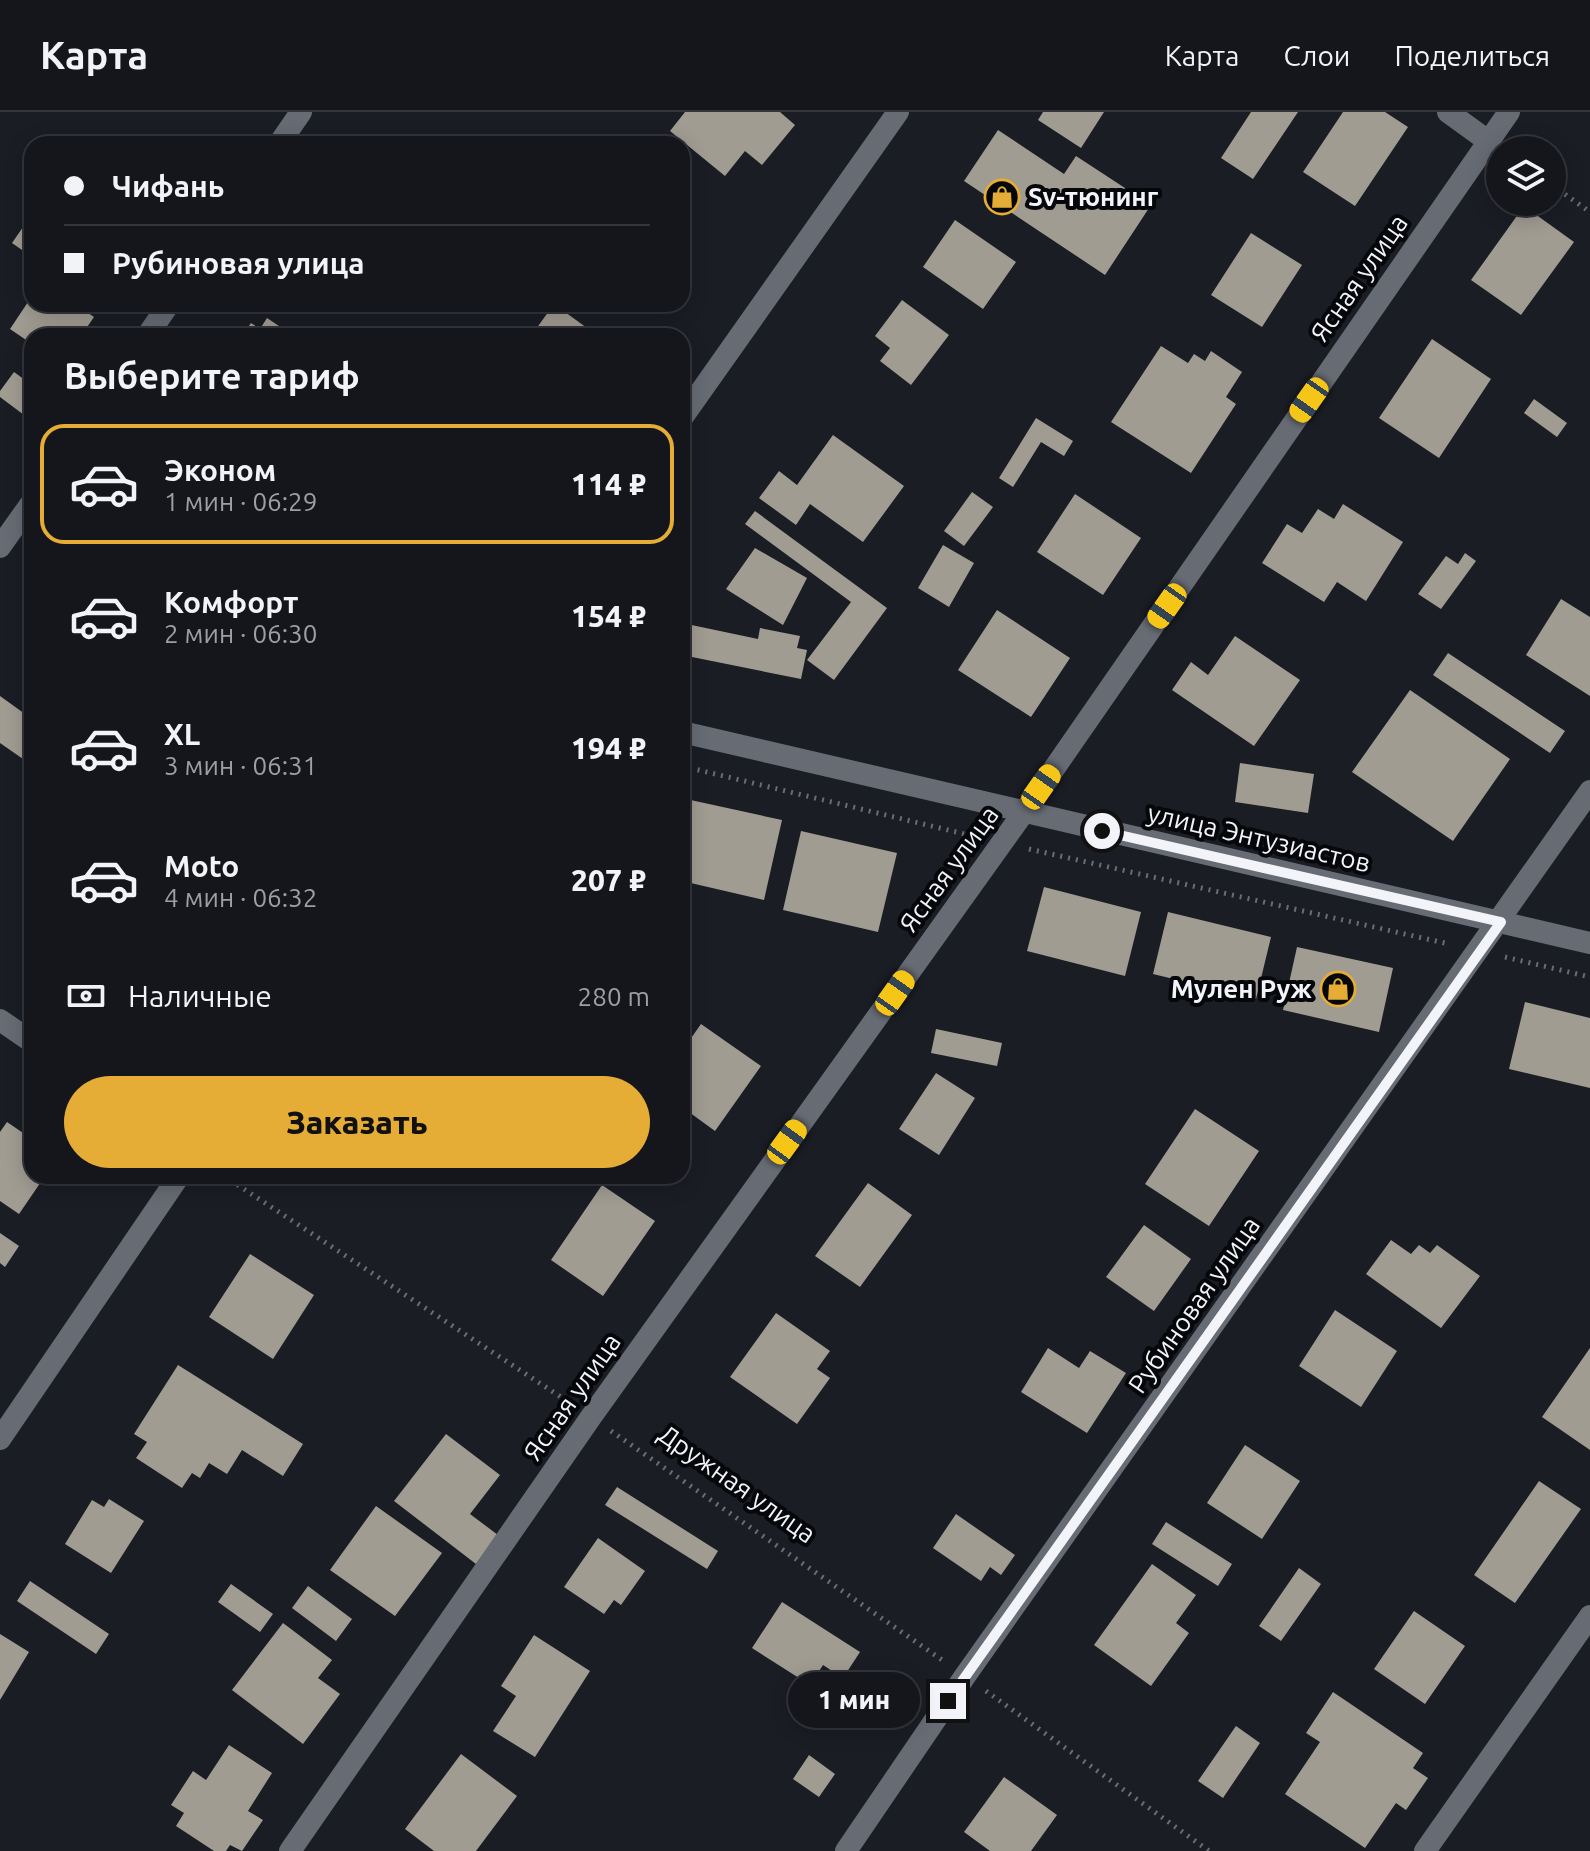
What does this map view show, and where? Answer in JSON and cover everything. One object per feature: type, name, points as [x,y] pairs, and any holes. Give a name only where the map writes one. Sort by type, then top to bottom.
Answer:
[{"type":"street","points":[[284,136],[301,112]]},
{"type":"street","points":[[690,407],[898,112]]},
{"type":"street","points":[[1448,112],[1486,140]]},
{"type":"street","name":"Ясная улица","points":[[1492,136],[1509,112]]},
{"type":"street","name":"Ясная улица","points":[[290,1851],[591,1417],[1024,812],[1486,144]]},
{"type":"street","points":[[0,547],[24,513]]},
{"type":"street","name":"улица Энтузиастов","points":[[690,734],[1590,943]]},
{"type":"street","name":"Рубиновая улица","points":[[846,1851],[965,1676],[1480,952],[1590,791]]},
{"type":"street","points":[[0,1020],[24,1036]]},
{"type":"street","points":[[0,1439],[174,1184]]},
{"type":"street","points":[[1425,1851],[1590,1616]]},
{"type":"path","points":[[1566,195],[1590,212]]},
{"type":"path","points":[[690,768],[1002,843],[1590,977]]},
{"type":"path","name":"Дружная улица","points":[[236,1184],[591,1417],[965,1676],[1209,1851]]},
{"type":"building","points":[[685,112],[780,112],[795,125],[762,165],[745,151],[725,176],[690,147],[690,136],[676,136],[670,131]]},
{"type":"building","points":[[1043,112],[1104,112],[1081,148],[1038,120]]},
{"type":"building","points":[[1251,112],[1298,112],[1253,179],[1221,158]]},
{"type":"building","points":[[1343,112],[1385,112],[1408,127],[1355,206],[1303,172]]},
{"type":"building","points":[[998,130],[1064,174],[1076,156],[1151,205],[1105,275],[964,181]]},
{"type":"building","points":[[1517,216],[1538,216],[1574,242],[1521,315],[1471,280]]},
{"type":"building","points":[[955,220],[1016,262],[983,309],[923,267]]},
{"type":"building","points":[[24,226],[24,251],[12,243]]},
{"type":"building","points":[[1251,233],[1302,265],[1262,327],[1211,295]]},
{"type":"building","points":[[902,300],[949,335],[911,385],[880,361],[890,348],[875,336]]},
{"type":"building","points":[[24,308],[24,312],[87,312],[94,317],[86,328],[24,328],[24,339],[10,329]]},
{"type":"building","points":[[548,312],[565,312],[587,328],[537,328]]},
{"type":"building","points":[[267,318],[282,328],[261,328]]},
{"type":"building","points":[[1432,339],[1491,379],[1439,458],[1379,418]]},
{"type":"building","points":[[1161,346],[1188,363],[1194,354],[1205,361],[1211,351],[1242,372],[1226,397],[1236,404],[1191,473],[1111,422]]},
{"type":"building","points":[[14,372],[24,379],[24,415],[0,397],[0,391]]},
{"type":"building","points":[[1534,399],[1567,423],[1557,437],[1524,413]]},
{"type":"building","points":[[1036,418],[1073,441],[1064,456],[1041,442],[1013,487],[999,478]]},
{"type":"building","points":[[833,435],[904,486],[863,542],[810,504],[796,525],[759,498],[779,471],[797,485]]},
{"type":"building","points":[[972,492],[993,507],[964,546],[944,531]]},
{"type":"building","points":[[1075,494],[1141,538],[1103,595],[1037,552]]},
{"type":"building","points":[[1343,504],[1403,542],[1366,601],[1337,582],[1324,602],[1262,563],[1287,524],[1302,533],[1318,509],[1334,519]]},
{"type":"building","points":[[755,511],[887,608],[834,680],[807,660],[851,602],[745,524]]},
{"type":"building","points":[[943,545],[974,563],[949,607],[918,588]]},
{"type":"building","points":[[755,548],[807,578],[783,625],[726,589]]},
{"type":"building","points":[[1465,553],[1476,561],[1441,609],[1418,594],[1446,556],[1458,564]]},
{"type":"building","points":[[1561,599],[1590,617],[1590,696],[1526,655]]},
{"type":"building","points":[[997,610],[1070,658],[1031,717],[958,670]]},
{"type":"building","points":[[690,625],[758,639],[760,628],[800,636],[797,648],[807,650],[801,679],[690,657]]},
{"type":"building","points":[[1235,636],[1300,680],[1254,746],[1172,690],[1191,662],[1208,675]]},
{"type":"building","points":[[1448,653],[1565,731],[1550,753],[1433,675]]},
{"type":"building","points":[[1410,690],[1510,759],[1453,841],[1352,772]]},
{"type":"building","points":[[0,696],[24,713],[24,758],[0,743]]},
{"type":"building","points":[[1240,763],[1314,774],[1308,813],[1235,802]]},
{"type":"building","points":[[690,800],[782,820],[764,900],[690,883]]},
{"type":"building","points":[[801,831],[897,853],[878,932],[783,910]]},
{"type":"building","points":[[1044,887],[1141,912],[1125,976],[1027,951]]},
{"type":"building","points":[[1168,912],[1271,937],[1256,999],[1153,974]]},
{"type":"building","name":"Мулен Руж","points":[[1297,947],[1393,968],[1379,1032],[1283,1010]]},
{"type":"building","points":[[1525,1002],[1590,1018],[1590,1088],[1509,1069]]},
{"type":"building","points":[[701,1024],[761,1066],[715,1131],[690,1113],[690,1040]]},
{"type":"building","points":[[936,1029],[1002,1043],[997,1066],[931,1053]]},
{"type":"building","points":[[936,1073],[975,1098],[939,1155],[899,1129]]},
{"type":"building","points":[[1195,1109],[1259,1151],[1209,1226],[1145,1184]]},
{"type":"building","points":[[7,1122],[24,1134],[24,1184],[40,1184],[19,1214],[0,1201],[0,1132]]},
{"type":"building","points":[[868,1183],[912,1215],[860,1287],[815,1256]]},
{"type":"building","points":[[602,1185],[655,1221],[603,1296],[551,1260]]},
{"type":"building","points":[[1144,1225],[1191,1259],[1154,1311],[1106,1277]]},
{"type":"building","points":[[0,1233],[19,1246],[5,1267],[0,1263]]},
{"type":"building","points":[[1391,1240],[1411,1254],[1419,1245],[1430,1253],[1437,1245],[1480,1276],[1441,1328],[1366,1274]]},
{"type":"building","points":[[250,1254],[314,1295],[273,1359],[209,1317]]},
{"type":"building","points":[[1335,1310],[1397,1351],[1361,1407],[1299,1366]]},
{"type":"building","points":[[776,1313],[830,1351],[817,1369],[830,1378],[797,1424],[730,1377]]},
{"type":"building","points":[[1048,1348],[1079,1368],[1090,1351],[1126,1373],[1087,1433],[1021,1392]]},
{"type":"building","points":[[1590,1348],[1590,1450],[1542,1417]]},
{"type":"building","points":[[178,1365],[303,1444],[283,1476],[242,1450],[227,1474],[209,1463],[200,1478],[192,1473],[182,1488],[136,1458],[147,1442],[134,1434]]},
{"type":"building","points":[[446,1434],[500,1475],[470,1514],[498,1535],[476,1564],[394,1501]]},
{"type":"building","points":[[1245,1445],[1300,1481],[1262,1539],[1207,1503]]},
{"type":"building","points":[[1539,1481],[1581,1509],[1515,1603],[1474,1575]]},
{"type":"building","points":[[617,1487],[718,1551],[707,1569],[605,1505]]},
{"type":"building","points":[[109,1499],[144,1521],[111,1573],[65,1544],[92,1500],[104,1507]]},
{"type":"building","points":[[376,1506],[442,1553],[395,1616],[330,1570]]},
{"type":"building","points":[[956,1514],[1015,1555],[1001,1575],[990,1567],[981,1581],[933,1548]]},
{"type":"building","points":[[1166,1522],[1232,1564],[1218,1586],[1152,1544]]},
{"type":"building","points":[[598,1538],[645,1571],[621,1605],[614,1600],[604,1614],[564,1587]]},
{"type":"building","points":[[1152,1564],[1196,1595],[1176,1623],[1189,1633],[1151,1686],[1094,1645]]},
{"type":"building","points":[[1299,1568],[1321,1584],[1281,1641],[1259,1626]]},
{"type":"building","points":[[30,1581],[109,1634],[96,1654],[17,1601]]},
{"type":"building","points":[[231,1584],[273,1614],[260,1632],[218,1602]]},
{"type":"building","points":[[308,1586],[352,1619],[336,1641],[292,1608]]},
{"type":"building","points":[[782,1602],[860,1652],[843,1678],[823,1665],[810,1685],[752,1648]]},
{"type":"building","points":[[1414,1611],[1465,1646],[1425,1704],[1374,1669]]},
{"type":"building","points":[[283,1623],[332,1660],[318,1678],[340,1694],[303,1744],[232,1690]]},
{"type":"building","points":[[0,1634],[29,1652],[0,1700]]},
{"type":"building","points":[[534,1635],[590,1671],[535,1757],[493,1731],[516,1696],[501,1686]]},
{"type":"building","points":[[1333,1692],[1423,1753],[1413,1768],[1428,1778],[1406,1810],[1396,1803],[1365,1848],[1285,1794],[1320,1742],[1306,1733]]},
{"type":"building","points":[[1236,1726],[1260,1743],[1223,1798],[1198,1781]]},
{"type":"building","points":[[229,1745],[272,1773],[248,1811],[263,1820],[242,1851],[230,1845],[226,1851],[214,1851],[176,1826],[184,1813],[171,1805],[193,1771],[206,1780]]},
{"type":"building","points":[[461,1754],[517,1796],[476,1851],[434,1851],[405,1829]]},
{"type":"building","points":[[809,1755],[835,1774],[819,1797],[793,1779]]},
{"type":"building","points":[[1004,1777],[1057,1815],[1031,1851],[990,1851],[964,1832]]},
{"type":"place","name":"Sv-тюнинг","points":[[1002,197]]},
{"type":"place","name":"Мулен Руж","points":[[1338,989]]},
{"type":"route","points":[[948,1701],[1501,922],[1102,831]]}]
